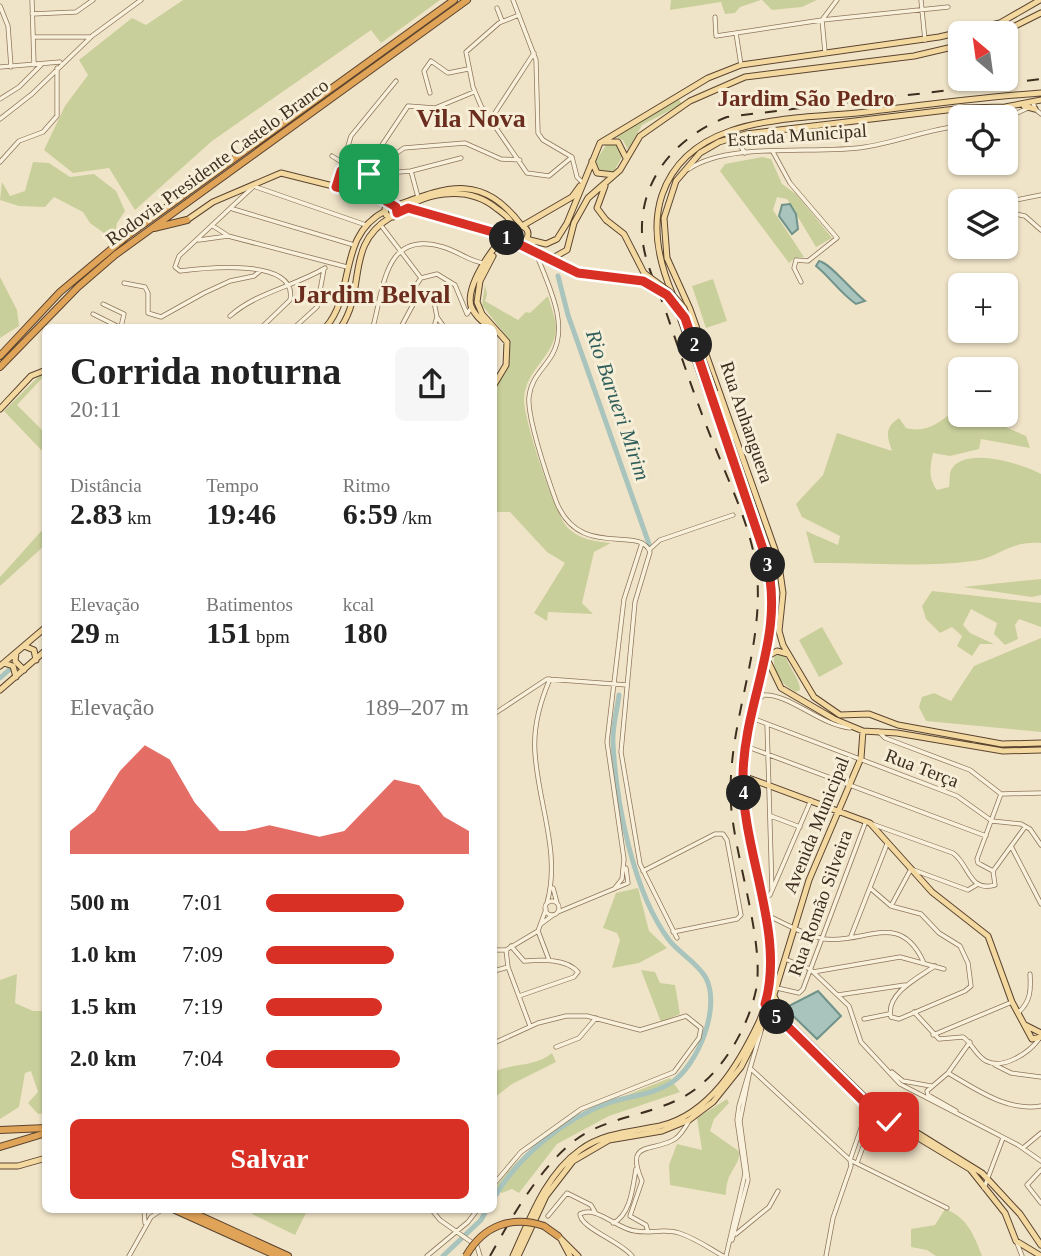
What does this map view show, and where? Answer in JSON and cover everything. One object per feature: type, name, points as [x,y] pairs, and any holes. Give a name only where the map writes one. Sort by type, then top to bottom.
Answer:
[{"type":"highway","name":"Rodovia Presidente Castelo Branco","points":[[0,356],[61,292],[127,236],[454,0]]},
{"type":"highway","name":"Rodovia Presidente Castelo Branco","points":[[0,367],[78,286],[143,234],[467,0]]},
{"type":"highway","points":[[180,206],[177,219],[187,220]]},
{"type":"highway","points":[[143,234],[154,228],[187,220]]},
{"type":"highway","points":[[0,1132],[42,1128]]},
{"type":"highway","points":[[0,1147],[42,1129]]},
{"type":"highway","points":[[0,1141],[11,1143]]},
{"type":"highway","points":[[175,1213],[190,1218]]},
{"type":"highway","points":[[181,1213],[277,1256]]},
{"type":"highway","points":[[194,1213],[288,1256]]},
{"type":"highway","points":[[466,1256],[478,1238],[500,1224],[525,1221],[544,1226],[558,1236]]},
{"type":"main road","points":[[534,250],[529,240],[549,243],[560,235],[600,143],[679,93],[741,65],[915,42],[1000,23],[1037,1]]},
{"type":"main road","points":[[1018,24],[1041,13]]},
{"type":"main road","points":[[935,38],[932,46],[938,51]]},
{"type":"main road","points":[[914,56],[922,49],[915,42]]},
{"type":"main road","points":[[549,258],[567,250],[574,223],[584,203],[616,174],[640,136],[690,101],[741,78],[787,70],[914,56],[948,48]]},
{"type":"main road","points":[[804,55],[798,63],[806,68]]},
{"type":"main road","points":[[787,58],[792,64],[787,70]]},
{"type":"main road","points":[[679,93],[681,101],[690,101]]},
{"type":"main road","points":[[1035,104],[1040,93]]},
{"type":"main road","name":"Estrada Municipal","points":[[771,993],[769,949],[747,819],[743,776],[773,619],[771,577],[661,259],[657,214],[671,176],[681,161],[701,144],[727,132],[761,124],[1040,93]]},
{"type":"main road","points":[[962,102],[1022,95]]},
{"type":"main road","points":[[1004,99],[1005,105]]},
{"type":"main road","name":"Rua Anhanguera","points":[[863,731],[818,701],[788,654],[780,634],[783,593],[778,558],[688,303],[667,258],[663,231],[669,198],[681,175],[706,149],[746,134],[948,110]]},
{"type":"main road","points":[[600,143],[616,141],[623,147],[626,158]]},
{"type":"main road","points":[[592,158],[597,173],[605,176],[616,174]]},
{"type":"main road","points":[[187,220],[213,202],[287,173],[378,198],[393,205]]},
{"type":"main road","points":[[609,181],[597,202],[598,211],[624,234],[644,273],[670,292],[684,308],[714,396],[736,475]]},
{"type":"main road","points":[[486,324],[474,311],[472,292],[484,264],[501,236],[513,229],[524,227],[572,197],[582,183]]},
{"type":"main road","points":[[328,324],[338,309],[345,269],[354,245],[366,225],[393,205],[451,187],[475,189],[499,202],[539,242]]},
{"type":"main road","points":[[342,324],[350,308],[363,245],[380,224],[408,208],[441,194],[468,193],[484,198],[511,220],[515,241]]},
{"type":"main road","points":[[378,198],[385,211],[394,215]]},
{"type":"main road","points":[[393,205],[394,215]]},
{"type":"main road","points":[[474,311],[485,269],[501,243],[527,237],[524,227]]},
{"type":"main road","points":[[515,241],[570,270],[590,276],[639,280],[667,295],[685,318],[714,396],[739,450]]},
{"type":"main road","points":[[345,269],[357,272]]},
{"type":"main road","points":[[674,300],[678,294],[688,303]]},
{"type":"main road","points":[[474,311],[487,324]]},
{"type":"main road","points":[[497,334],[508,345],[506,365],[497,379]]},
{"type":"main road","points":[[497,334],[505,349],[497,378]]},
{"type":"main road","points":[[0,409],[31,376],[42,370]]},
{"type":"main road","points":[[1,665],[42,630]]},
{"type":"main road","points":[[24,646],[34,650],[36,660]]},
{"type":"main road","points":[[788,654],[777,651],[766,657],[781,688],[853,728],[1003,751],[1041,750]]},
{"type":"main road","points":[[16,653],[18,664],[24,670]]},
{"type":"main road","points":[[0,690],[42,654]]},
{"type":"main road","points":[[1,665],[10,664],[15,668],[14,680]]},
{"type":"main road","points":[[18,664],[30,665]]},
{"type":"main road","points":[[793,696],[802,691],[804,680]]},
{"type":"main road","points":[[840,715],[869,714],[898,725],[1002,744],[1041,743]]},
{"type":"main road","name":"Avenida Municipal","points":[[775,987],[809,880],[860,758],[863,731]]},
{"type":"main road","points":[[743,776],[868,822],[923,882],[988,936],[1012,1002],[1023,1023],[1038,1035]]},
{"type":"main road","points":[[518,1256],[546,1196],[573,1161],[609,1140],[675,1127],[689,1120],[722,1089],[741,1066],[761,1031],[775,987]]},
{"type":"main road","points":[[771,993],[781,1014],[879,1115],[970,1168],[1010,1221],[1016,1241],[1037,1255]]},
{"type":"main road","points":[[767,1007],[870,1105],[970,1163],[989,1179],[1020,1214],[1041,1245]]},
{"type":"main road","points":[[675,1127],[722,1089],[767,1007]]},
{"type":"main road","points":[[766,1019],[776,1016]]},
{"type":"main road","points":[[741,1066],[742,1053]]},
{"type":"main road","points":[[741,1066],[749,1069]]},
{"type":"main road","points":[[513,1256],[552,1179],[576,1153],[604,1137],[666,1124],[700,1106]]},
{"type":"main road","points":[[0,1166],[18,1166],[42,1159]]},
{"type":"main road","points":[[1010,1221],[1012,1216],[1020,1214]]},
{"type":"main road","points":[[1024,1247],[1032,1240],[1031,1232]]},
{"type":"main road","points":[[558,1236],[570,1256]]},
{"type":"main road","points":[[558,1236],[578,1256]]},
{"type":"street","points":[[32,0],[34,65]]},
{"type":"street","points":[[32,15],[76,12],[93,0]]},
{"type":"street","points":[[0,119],[32,94],[84,43],[141,0]]},
{"type":"street","points":[[513,0],[537,63],[538,133],[543,140],[572,157],[577,177],[582,183]]},
{"type":"street","points":[[825,52],[822,20],[837,0]]},
{"type":"street","points":[[921,0],[926,40]]},
{"type":"street","points":[[0,6],[8,26],[12,67]]},
{"type":"street","points":[[715,17],[716,36],[822,20],[948,7]]},
{"type":"street","points":[[497,8],[502,21]]},
{"type":"street","points":[[519,15],[502,21],[466,54],[474,92],[527,173],[549,176],[572,157]]},
{"type":"street","points":[[736,33],[741,65]]},
{"type":"street","points":[[33,37],[92,37]]},
{"type":"street","points":[[79,37],[84,43]]},
{"type":"street","points":[[490,120],[534,54]]},
{"type":"street","points":[[430,93],[424,71],[431,61],[448,73],[468,69]]},
{"type":"street","points":[[0,67],[62,62]]},
{"type":"street","points":[[48,63],[56,68]]},
{"type":"street","points":[[0,99],[19,87],[42,64]]},
{"type":"street","points":[[0,162],[17,143],[43,132],[57,116],[56,68]]},
{"type":"street","points":[[336,187],[351,136],[396,81]]},
{"type":"street","points":[[372,171],[378,151],[410,105],[435,108],[474,92]]},
{"type":"street","points":[[1018,112],[1035,104],[1041,114]]},
{"type":"street","name":"Estrada Municipal","points":[[681,175],[705,160],[747,154],[866,147],[948,129]]},
{"type":"street","points":[[746,134],[739,144],[747,154]]},
{"type":"street","points":[[341,171],[365,175],[404,148],[465,143],[501,159],[520,160]]},
{"type":"street","points":[[773,152],[790,183],[837,238],[808,261],[796,260],[794,268],[802,282]]},
{"type":"street","points":[[332,156],[343,163]]},
{"type":"street","points":[[378,198],[383,174],[411,171],[461,158]]},
{"type":"street","points":[[411,171],[418,197]]},
{"type":"street","points":[[265,324],[288,302],[291,294],[288,283],[280,277],[260,271],[216,267],[178,271],[177,259],[233,209],[255,185],[366,225]]},
{"type":"street","points":[[1018,201],[1041,197]]},
{"type":"street","points":[[408,208],[515,241]]},
{"type":"street","points":[[233,209],[354,245]]},
{"type":"street","points":[[1018,213],[1041,230]]},
{"type":"street","points":[[380,224],[421,278]]},
{"type":"street","points":[[213,226],[228,236],[325,266],[345,269]]},
{"type":"street","points":[[197,240],[228,236]]},
{"type":"street","points":[[374,324],[388,273],[400,250],[417,242],[431,243],[484,264]]},
{"type":"street","points":[[534,250],[558,316],[559,333],[554,351],[531,384],[529,403],[555,499],[564,517],[581,534],[596,538],[641,541],[650,550]]},
{"type":"street","points":[[541,266],[549,258]]},
{"type":"street","points":[[230,316],[249,301],[279,291],[288,283],[325,266]]},
{"type":"street","points":[[298,324],[317,307],[325,266]]},
{"type":"street","points":[[124,283],[145,287],[148,293],[148,313],[161,317],[204,293],[230,281],[254,276],[260,271]]},
{"type":"street","points":[[403,324],[416,299],[415,287],[421,278],[435,274],[449,279],[456,288],[466,313],[474,311]]},
{"type":"street","points":[[416,299],[430,298],[436,306],[435,324]]},
{"type":"street","points":[[103,304],[124,314],[121,324]]},
{"type":"street","points":[[93,314],[114,324]]},
{"type":"street","points":[[437,317],[442,324]]},
{"type":"street","points":[[677,938],[643,871],[621,752],[635,602],[649,564],[650,550],[660,540],[733,515]]},
{"type":"street","points":[[541,924],[573,904],[614,889],[629,880],[607,742],[626,590],[642,548],[641,541]]},
{"type":"street","points":[[497,950],[506,950],[538,931],[552,886],[553,868],[534,743],[541,702],[550,679]]},
{"type":"street","points":[[497,712],[543,680],[627,685]]},
{"type":"street","points":[[776,696],[781,688]]},
{"type":"street","points":[[755,703],[761,696],[776,696],[836,726],[853,728]]},
{"type":"street","points":[[814,716],[819,711]]},
{"type":"street","name":"Rua Terça","points":[[752,718],[963,799],[992,821],[1025,826]]},
{"type":"street","points":[[767,723],[774,882]]},
{"type":"street","points":[[896,741],[898,725]]},
{"type":"street","points":[[878,730],[885,738],[970,770],[1002,794],[1041,793]]},
{"type":"street","points":[[748,747],[986,836]]},
{"type":"street","points":[[993,871],[977,861],[1002,794]]},
{"type":"street","points":[[761,897],[772,891],[811,800]]},
{"type":"street","points":[[771,816],[800,827]]},
{"type":"street","points":[[868,822],[953,853],[960,858],[969,877],[978,884]]},
{"type":"street","name":"Rua Romão Silveira","points":[[775,987],[799,993],[812,970],[821,938],[868,822]]},
{"type":"street","points":[[891,906],[911,869],[968,890],[978,884],[995,885],[993,871],[1025,826],[1041,845]]},
{"type":"street","points":[[851,936],[889,830]]},
{"type":"street","points":[[643,871],[715,834],[723,834],[727,840],[741,915],[737,919],[673,932]]},
{"type":"street","points":[[1011,846],[1041,904]]},
{"type":"street","points":[[614,889],[622,879],[624,859]]},
{"type":"street","points":[[923,882],[929,874]]},
{"type":"street","points":[[552,886],[557,903],[555,914]]},
{"type":"street","points":[[870,888],[891,906],[921,914],[939,933],[956,942],[964,951],[972,979],[968,989],[899,1019],[894,1019],[889,1014]]},
{"type":"street","points":[[547,903],[573,904]]},
{"type":"street","points":[[546,909],[555,914]]},
{"type":"street","points":[[769,916],[821,938],[882,932],[899,935],[912,942],[923,961]]},
{"type":"street","points":[[538,931],[549,960]]},
{"type":"street","points":[[511,946],[524,961],[549,960],[575,968],[577,976],[519,996]]},
{"type":"street","points":[[506,950],[508,967],[530,1026]]},
{"type":"street","points":[[812,970],[900,957],[923,961],[944,969]]},
{"type":"street","points":[[783,958],[812,970],[838,995],[852,1011],[861,1042],[900,1084],[1023,1148],[1041,1162],[1039,1171],[1027,1185],[1041,1203]]},
{"type":"street","points":[[889,1014],[893,1001],[907,985],[934,966]]},
{"type":"street","points":[[497,970],[508,967]]},
{"type":"street","points":[[1018,1013],[1025,1007],[1031,993],[1030,974]]},
{"type":"street","points":[[838,995],[907,985]]},
{"type":"street","points":[[933,1035],[1012,1002]]},
{"type":"street","points":[[914,1012],[933,1035],[946,1041],[963,1037],[983,1060],[1011,1073],[1041,1077]]},
{"type":"street","points":[[864,1019],[889,1014]]},
{"type":"street","points":[[497,1042],[530,1026],[566,1016],[596,1018],[640,1030],[682,1016],[699,1025],[699,1038],[674,1072],[581,1109],[521,1152],[497,1180]]},
{"type":"street","points":[[556,1047],[579,1038],[596,1018]]},
{"type":"street","points":[[636,1169],[642,1181],[630,1216],[646,1225],[688,1236],[725,1256],[733,1235],[746,1174],[737,1116],[761,1031]]},
{"type":"street","points":[[993,1064],[1013,1059],[1030,1049],[1038,1035]]},
{"type":"street","points":[[961,1115],[927,1093],[931,1086],[948,1073],[970,1042]]},
{"type":"street","points":[[749,1069],[759,1073],[850,1160],[947,1208]]},
{"type":"street","points":[[749,1069],[759,1073]]},
{"type":"street","points":[[887,1070],[903,1081],[931,1086]]},
{"type":"street","points":[[948,1073],[994,1100],[1041,1106]]},
{"type":"street","points":[[826,1256],[834,1215],[851,1167],[850,1160],[870,1105]]},
{"type":"street","points":[[851,1167],[857,1163],[871,1125],[879,1115]]},
{"type":"street","points":[[611,1223],[623,1215],[636,1182],[636,1169],[642,1150],[671,1141],[683,1131],[689,1120]]},
{"type":"street","points":[[863,1120],[871,1125]]},
{"type":"street","points":[[671,1141],[676,1134],[675,1127]]},
{"type":"street","points":[[1023,1148],[1041,1133]]},
{"type":"street","points":[[984,1188],[1003,1138]]},
{"type":"street","points":[[733,1235],[769,1207],[778,1191]]},
{"type":"street","points":[[548,1216],[567,1193],[590,1205],[611,1223],[648,1232],[664,1230]]},
{"type":"street","points":[[595,1212],[582,1212],[579,1219],[623,1246],[632,1256]]},
{"type":"street","points":[[144,1213],[145,1225]]},
{"type":"street","points":[[129,1256],[145,1225],[158,1213]]},
{"type":"street","points":[[434,1213],[477,1246],[480,1256]]},
{"type":"street","points":[[427,1256],[459,1231],[475,1213]]},
{"type":"street","points":[[646,1225],[648,1232]]},
{"type":"street","points":[[1016,1241],[1022,1256]]},
{"type":"green space","points":[[183,0],[440,0],[381,43],[371,30],[212,141],[135,210],[109,168],[73,173],[44,150],[65,106],[88,75],[79,60],[132,18],[146,25]]},
{"type":"green space","points":[[671,0],[761,0],[740,7],[735,13],[725,14],[721,2],[670,10]]},
{"type":"green space","points":[[762,0],[817,0],[802,7],[772,10]]},
{"type":"green space","points":[[677,97],[682,104],[642,125],[628,150],[623,140],[613,136],[671,104]]},
{"type":"green space","points":[[608,142],[617,144],[623,155],[613,173],[597,172],[593,165]]},
{"type":"green space","points":[[762,157],[771,159],[782,184],[796,194],[832,238],[816,247],[787,199],[777,197],[773,210],[804,257],[795,258],[789,263],[720,171],[725,164]]},
{"type":"green space","points":[[33,162],[49,163],[70,177],[94,174],[116,191],[125,211],[117,223],[115,234],[108,236],[90,223],[83,212],[54,197],[45,207],[19,206],[0,200],[2,182],[10,196],[25,191]]},
{"type":"green space","points":[[0,277],[17,310],[19,326],[0,338]]},
{"type":"green space","points":[[713,279],[727,321],[706,328],[692,286]]},
{"type":"green space","points":[[485,285],[485,301],[518,320],[548,296],[556,327],[555,337],[525,389],[525,411],[534,445],[561,518],[567,527],[582,537],[611,543],[594,552],[582,603],[593,614],[548,612],[547,621],[534,613],[565,563],[547,552],[510,512],[497,512],[497,386],[508,366],[510,353],[509,340],[482,305]]},
{"type":"green space","points":[[42,375],[42,378],[17,405],[42,430],[42,451],[4,411]]},
{"type":"green space","points":[[948,416],[948,427],[1006,427],[1026,436],[1030,448],[981,439],[979,449],[950,456],[933,453],[932,481],[937,490],[949,487],[951,470],[958,463],[980,458],[1008,462],[1041,474],[1041,543],[1020,544],[983,559],[953,563],[814,563],[806,531],[838,545],[840,536],[802,517],[796,504],[823,475],[837,433],[892,451],[888,433],[891,425],[899,418],[906,428],[920,429],[936,424]]},
{"type":"green space","points":[[42,530],[42,548],[0,586],[0,577]]},
{"type":"green space","points":[[1041,579],[1041,595],[1032,597],[963,587]]},
{"type":"green space","points":[[932,591],[1041,603],[1041,627],[1019,619],[1015,625],[1018,639],[1005,645],[994,634],[997,623],[971,609],[963,625],[970,633],[994,644],[980,644],[972,656],[957,646],[962,636],[952,627],[940,633],[926,619],[922,606]]},
{"type":"green space","points":[[822,627],[843,664],[819,677],[799,640]]},
{"type":"green space","points":[[1041,638],[1041,732],[926,721],[919,707],[922,697],[934,693],[951,701],[974,666]]},
{"type":"green space","points":[[785,654],[800,690],[796,692],[779,678],[774,663],[774,657]]},
{"type":"green space","points":[[638,888],[649,931],[667,948],[639,963],[612,968],[620,940],[617,933],[603,928],[616,893]]},
{"type":"green space","points":[[641,970],[655,972],[660,983],[675,985],[680,1014],[661,1022]]},
{"type":"green space","points":[[17,974],[15,1003],[33,1011],[42,1011],[42,1113],[38,1114],[28,1103],[38,1092],[31,1071],[25,1073],[19,1107],[0,1119],[0,980]]},
{"type":"green space","points":[[552,1053],[556,1062],[512,1084],[497,1096],[497,1071],[545,1058]]},
{"type":"green space","points":[[670,1078],[680,1092],[609,1116],[557,1144],[519,1193],[512,1189],[502,1193],[497,1189],[497,1186],[512,1167],[531,1149],[574,1120]]},
{"type":"green space","points":[[727,1099],[729,1103],[714,1119],[710,1131],[740,1152],[728,1181],[726,1195],[670,1185],[669,1165],[677,1144],[702,1150],[697,1118]]},
{"type":"green space","points":[[945,1209],[964,1222],[973,1234],[982,1256],[936,1256],[927,1250],[911,1247],[911,1229],[935,1225]]},
{"type":"green space","points":[[253,1213],[306,1213],[295,1235]]},
{"type":"water","points":[[790,204],[796,214],[798,229],[792,234],[779,216],[782,205]]},
{"type":"water","points":[[819,261],[829,266],[865,301],[856,304],[850,300],[816,266]]},
{"type":"water","points":[[818,991],[841,1016],[817,1039],[785,1008]]},
{"type":"waterway","name":"Rio Barueri Mirim","points":[[558,276],[568,315],[649,544]]},
{"type":"waterway","points":[[0,678],[9,670]]},
{"type":"waterway","name":"Rio Barueri Mirim","points":[[497,1193],[529,1153],[560,1128],[611,1102],[657,1090],[681,1075],[698,1050],[709,1020],[710,990],[706,978],[669,940],[656,920],[636,872],[623,819],[615,767],[613,743],[619,695]]},
{"type":"waterway","name":"Rio Barueri Mirim","points":[[443,1256],[481,1220],[485,1213]]},
{"type":"railway","points":[[490,1256],[534,1184],[562,1151],[594,1129],[665,1105],[692,1092],[704,1082],[722,1063],[737,1040],[756,990],[756,948],[734,826],[731,776],[755,632],[757,574],[746,526],[701,413],[645,253],[643,213],[655,177],[678,147],[709,125],[727,117],[1041,79]]},
{"type":"district","name":"Jardim São Pedro","points":[[806,98]]},
{"type":"district","name":"Vila Nova","points":[[471,118]]},
{"type":"district","name":"Jardim Belval","points":[[372,294]]},
{"type":"route","points":[[369,174],[341,171],[336,187],[381,198],[394,205],[397,213],[408,208],[496,233],[578,273],[643,281],[667,295],[685,318],[765,555],[773,592],[773,619],[743,776],[747,819],[769,949],[771,970],[765,1004],[869,1107],[889,1122]]}]
